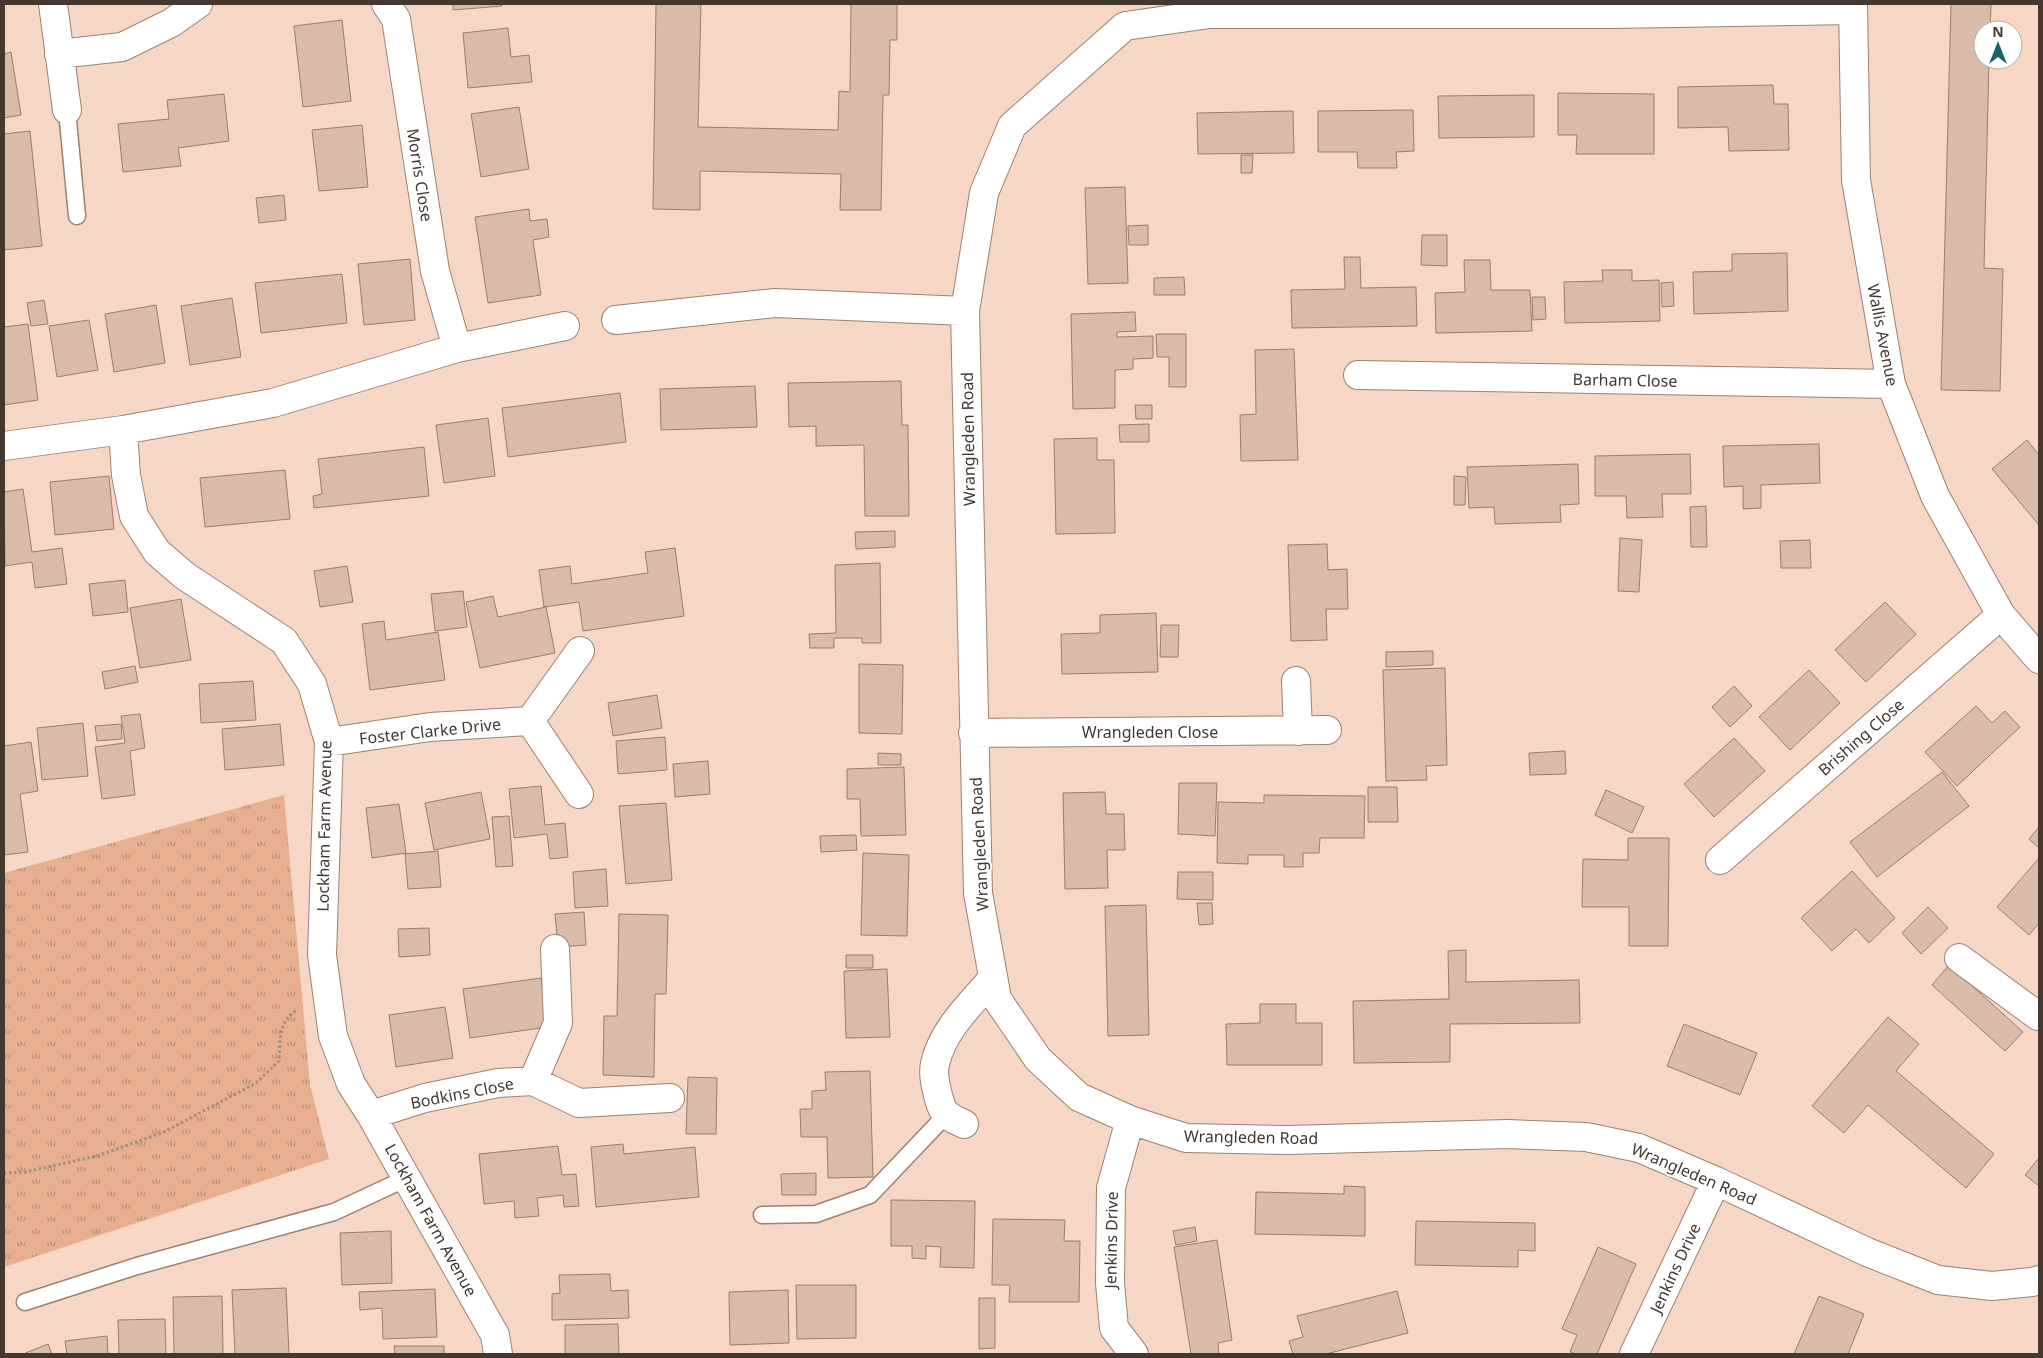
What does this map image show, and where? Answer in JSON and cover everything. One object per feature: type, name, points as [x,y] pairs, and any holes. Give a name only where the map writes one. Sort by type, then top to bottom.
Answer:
[{"type":"street","points":[[53,4],[67,110]]},
{"type":"street","points":[[59,54],[122,47],[171,23],[198,4]]},
{"type":"street","name":"Morris Close","points":[[386,4],[396,19],[435,272],[457,348]]},
{"type":"street","name":"Wrangleden Road","points":[[1853,7],[1210,14],[1125,26],[1012,126],[984,193],[965,311],[978,893],[997,999],[1038,1059],[1079,1097],[1130,1120],[1186,1138],[1288,1140],[1508,1134],[1586,1137],[1639,1148],[1716,1181],[1867,1252],[1938,1280],[1992,1286],[2039,1280]]},
{"type":"street","name":"Wallis Avenue","points":[[1853,7],[1856,180],[1891,384],[1935,496],[2001,615],[2039,659]]},
{"type":"street","points":[[616,320],[775,303],[965,311]]},
{"type":"street","points":[[4,446],[123,430],[272,403],[457,348],[565,326]]},
{"type":"street","name":"Barham Close","points":[[1358,375],[1891,384]]},
{"type":"street","name":"Lockham Farm Avenue","points":[[123,430],[126,475],[134,516],[157,552],[185,576],[284,641],[312,684],[329,742],[322,955],[333,1036],[351,1084],[371,1115],[495,1335],[498,1354]]},
{"type":"street","name":"Brishing Close","points":[[1720,860],[2001,615]]},
{"type":"street","points":[[579,794],[530,721],[580,651]]},
{"type":"street","points":[[1296,681],[1298,731]]},
{"type":"street","name":"Foster Clarke Drive","points":[[329,742],[430,727],[530,721]]},
{"type":"street","name":"Wrangleden Close","points":[[973,733],[1327,730]]},
{"type":"street","points":[[533,1081],[558,1023],[555,949]]},
{"type":"street","points":[[1959,958],[2039,1015]]},
{"type":"street","points":[[955,1120],[938,1096],[934,1065],[944,1039],[993,978]]},
{"type":"street","name":"Bodkins Close","points":[[371,1115],[425,1098],[498,1083],[533,1081],[579,1102],[670,1098]]},
{"type":"street","name":"Jenkins Drive","points":[[1130,1120],[1111,1188],[1110,1283],[1114,1328],[1134,1354]]},
{"type":"street","name":"Jenkins Drive","points":[[1634,1354],[1716,1181]]},
{"type":"lane","points":[[67,110],[77,216]]},
{"type":"lane","points":[[762,1215],[816,1214],[870,1195],[955,1120]]},
{"type":"lane","points":[[25,1302],[137,1266],[334,1212],[407,1178]]},
{"type":"path","points":[[4,1173],[24,1172],[97,1156],[164,1132],[256,1083],[279,1061],[283,1024],[293,1012],[327,992]]},
{"type":"green space","points":[[284,795],[310,1085],[329,1159],[4,1267],[4,873]]},
{"type":"building","points":[[453,4],[502,4],[502,6],[453,10]]},
{"type":"building","points":[[656,4],[701,4],[698,127],[838,130],[839,91],[850,92],[851,4],[897,4],[897,40],[890,40],[889,95],[883,95],[881,210],[840,210],[841,174],[700,171],[700,210],[653,209]]},
{"type":"building","points":[[1951,4],[1991,4],[1990,20],[1973,20],[1973,70],[1989,70],[1984,268],[2003,269],[2000,391],[1941,390]]},
{"type":"building","points":[[342,20],[351,101],[303,107],[294,26]]},
{"type":"building","points":[[508,28],[511,57],[529,55],[532,82],[468,88],[463,33]]},
{"type":"building","points":[[11,52],[21,115],[4,118],[4,54]]},
{"type":"building","points":[[1773,85],[1774,104],[1788,104],[1789,150],[1729,151],[1728,127],[1678,128],[1678,87]]},
{"type":"building","points":[[1558,93],[1654,94],[1654,154],[1576,154],[1577,135],[1558,135]]},
{"type":"building","points":[[224,94],[229,141],[178,148],[181,166],[123,172],[118,124],[169,119],[167,100]]},
{"type":"building","points":[[1534,95],[1534,137],[1439,138],[1438,96]]},
{"type":"building","points":[[519,107],[529,169],[481,177],[471,114]]},
{"type":"building","points":[[1413,110],[1414,151],[1396,152],[1397,168],[1358,168],[1357,152],[1318,152],[1318,111]]},
{"type":"building","points":[[1293,111],[1294,153],[1198,154],[1197,113]]},
{"type":"building","points":[[362,125],[368,187],[319,191],[312,130]]},
{"type":"building","points":[[30,131],[42,246],[4,250],[4,134]]},
{"type":"building","points":[[1241,155],[1253,155],[1252,173],[1241,173]]},
{"type":"building","points":[[1125,187],[1128,283],[1088,284],[1085,188]]},
{"type":"building","points":[[284,195],[286,220],[259,223],[256,198]]},
{"type":"building","points":[[529,209],[530,221],[547,219],[549,237],[533,240],[541,295],[488,303],[475,217]]},
{"type":"building","points":[[1148,225],[1148,245],[1129,245],[1128,226]]},
{"type":"building","points":[[1422,235],[1447,235],[1447,266],[1421,265]]},
{"type":"building","points":[[1787,253],[1788,311],[1694,314],[1693,272],[1732,271],[1732,254]]},
{"type":"building","points":[[1344,257],[1360,257],[1361,288],[1416,287],[1417,326],[1292,328],[1291,290],[1345,289]]},
{"type":"building","points":[[410,259],[415,320],[364,325],[358,264]]},
{"type":"building","points":[[1464,260],[1490,260],[1491,290],[1530,290],[1532,331],[1436,333],[1435,293],[1465,292]]},
{"type":"building","points":[[1602,270],[1632,270],[1632,281],[1659,280],[1660,321],[1565,323],[1564,282],[1603,281]]},
{"type":"building","points":[[342,274],[347,323],[261,333],[255,283]]},
{"type":"building","points":[[1184,277],[1185,295],[1154,295],[1154,278]]},
{"type":"building","points":[[1673,282],[1674,306],[1662,307],[1661,283]]},
{"type":"building","points":[[1532,297],[1545,297],[1546,319],[1533,320]]},
{"type":"building","points":[[232,298],[241,357],[190,365],[181,306]]},
{"type":"building","points":[[44,300],[48,324],[31,326],[27,303]]},
{"type":"building","points":[[156,305],[165,363],[114,372],[105,314]]},
{"type":"building","points":[[1135,312],[1136,331],[1117,332],[1117,337],[1153,336],[1153,358],[1133,359],[1133,369],[1115,370],[1115,408],[1073,409],[1071,314]]},
{"type":"building","points":[[89,320],[98,370],[57,377],[49,326]]},
{"type":"building","points":[[28,324],[38,400],[4,405],[4,327]]},
{"type":"building","points":[[1156,334],[1186,334],[1186,387],[1169,387],[1169,357],[1157,357]]},
{"type":"building","points":[[1294,349],[1298,460],[1241,461],[1240,415],[1256,414],[1255,350]]},
{"type":"building","points":[[901,381],[902,425],[908,425],[909,516],[865,516],[864,445],[816,446],[816,426],[789,427],[788,383]]},
{"type":"building","points":[[755,386],[757,427],[661,430],[660,389]]},
{"type":"building","points":[[620,393],[626,442],[508,457],[502,408]]},
{"type":"building","points":[[1135,405],[1152,405],[1152,419],[1136,419]]},
{"type":"building","points":[[488,418],[495,476],[444,483],[436,425]]},
{"type":"building","points":[[1149,424],[1149,442],[1120,442],[1119,425]]},
{"type":"building","points":[[1097,438],[1097,460],[1114,460],[1115,533],[1056,534],[1054,439]]},
{"type":"building","points":[[2027,440],[2039,455],[2039,525],[1992,469]]},
{"type":"building","points":[[1819,444],[1820,483],[1761,485],[1761,508],[1743,509],[1743,486],[1724,487],[1723,446]]},
{"type":"building","points":[[424,447],[429,496],[314,508],[313,496],[322,494],[318,459]]},
{"type":"building","points":[[1690,454],[1691,494],[1662,494],[1663,517],[1627,518],[1626,496],[1595,496],[1595,456]]},
{"type":"building","points":[[1578,464],[1579,504],[1560,505],[1561,522],[1495,524],[1494,507],[1469,508],[1467,467]]},
{"type":"building","points":[[285,470],[290,519],[205,527],[200,478]]},
{"type":"building","points":[[109,476],[114,529],[55,535],[50,482]]},
{"type":"building","points":[[1454,476],[1466,477],[1465,505],[1454,505]]},
{"type":"building","points":[[23,489],[32,552],[62,548],[67,584],[35,588],[32,562],[5,566],[4,492]]},
{"type":"building","points":[[1706,506],[1707,547],[1691,547],[1690,507]]},
{"type":"building","points":[[895,531],[895,547],[856,549],[855,532]]},
{"type":"building","points":[[1620,538],[1642,540],[1639,592],[1618,591]]},
{"type":"building","points":[[1810,540],[1811,568],[1781,568],[1780,541]]},
{"type":"building","points":[[1327,544],[1328,570],[1347,569],[1348,609],[1326,609],[1327,640],[1291,641],[1288,545]]},
{"type":"building","points":[[675,548],[684,616],[583,631],[579,602],[544,607],[539,570],[570,566],[572,584],[648,573],[645,552]]},
{"type":"building","points":[[880,563],[881,643],[862,643],[862,638],[834,638],[834,648],[810,648],[809,634],[836,633],[835,565]]},
{"type":"building","points":[[347,566],[353,602],[320,607],[314,571]]},
{"type":"building","points":[[125,580],[128,612],[93,616],[89,584]]},
{"type":"building","points":[[463,591],[467,627],[435,631],[431,594]]},
{"type":"building","points":[[493,596],[498,617],[546,607],[555,653],[480,668],[466,602]]},
{"type":"building","points":[[181,599],[191,660],[140,668],[130,608]]},
{"type":"building","points":[[1885,602],[1916,634],[1866,682],[1835,650]]},
{"type":"building","points":[[1156,613],[1158,672],[1062,674],[1061,634],[1100,633],[1100,615]]},
{"type":"building","points":[[384,621],[386,640],[438,632],[445,680],[370,690],[362,624]]},
{"type":"building","points":[[1161,625],[1179,625],[1178,657],[1160,657]]},
{"type":"building","points":[[1433,651],[1433,665],[1386,667],[1386,652]]},
{"type":"building","points":[[859,664],[903,665],[902,734],[859,733]]},
{"type":"building","points":[[135,666],[138,682],[105,689],[102,672]]},
{"type":"building","points":[[1445,668],[1447,765],[1426,766],[1427,780],[1386,781],[1383,670]]},
{"type":"building","points":[[1809,670],[1840,703],[1790,750],[1759,717]]},
{"type":"building","points":[[253,681],[256,720],[201,723],[199,684]]},
{"type":"building","points":[[1734,686],[1752,706],[1730,727],[1712,707]]},
{"type":"building","points":[[657,695],[662,728],[613,736],[608,703]]},
{"type":"building","points":[[1976,706],[1992,723],[2005,711],[2020,727],[1957,786],[1925,752]]},
{"type":"building","points":[[140,714],[145,748],[130,751],[135,795],[102,799],[95,747],[125,743],[121,716]]},
{"type":"building","points":[[83,723],[88,776],[42,780],[37,728]]},
{"type":"building","points":[[121,724],[122,739],[97,741],[95,726]]},
{"type":"building","points":[[280,724],[284,765],[225,770],[222,729]]},
{"type":"building","points":[[665,737],[667,770],[618,774],[616,741]]},
{"type":"building","points":[[1734,738],[1765,771],[1714,817],[1684,784]]},
{"type":"building","points":[[31,742],[38,791],[20,794],[28,852],[4,855],[4,746]]},
{"type":"building","points":[[1565,751],[1566,774],[1530,775],[1529,753]]},
{"type":"building","points":[[878,753],[901,754],[901,765],[878,765]]},
{"type":"building","points":[[708,761],[710,794],[675,797],[673,764]]},
{"type":"building","points":[[904,767],[906,835],[861,836],[860,799],[847,799],[847,769]]},
{"type":"building","points":[[1942,772],[1969,806],[1877,877],[1850,842]]},
{"type":"building","points":[[1179,783],[1217,783],[1215,836],[1178,834]]},
{"type":"building","points":[[541,786],[545,825],[565,823],[568,857],[550,859],[547,834],[514,838],[509,789]]},
{"type":"building","points":[[1368,787],[1397,787],[1398,822],[1368,822]]},
{"type":"building","points":[[1606,790],[1644,807],[1632,833],[1595,815]]},
{"type":"building","points":[[481,792],[490,839],[434,850],[425,803]]},
{"type":"building","points":[[1105,792],[1106,814],[1124,814],[1125,850],[1107,850],[1108,888],[1065,889],[1063,793]]},
{"type":"building","points":[[1264,795],[1365,796],[1364,838],[1320,838],[1319,853],[1303,853],[1303,867],[1284,867],[1284,855],[1248,855],[1248,864],[1217,863],[1218,802],[1264,803]]},
{"type":"building","points":[[666,803],[672,880],[626,884],[619,806]]},
{"type":"building","points":[[399,804],[406,853],[372,858],[366,808]]},
{"type":"building","points":[[509,816],[513,866],[496,867],[492,817]]},
{"type":"building","points":[[2039,827],[2039,848],[2029,839]]},
{"type":"building","points":[[856,835],[857,850],[821,852],[820,836]]},
{"type":"building","points":[[1628,838],[1669,838],[1668,946],[1629,946],[1629,907],[1582,907],[1583,859],[1628,860]]},
{"type":"building","points":[[438,851],[441,887],[408,889],[405,854]]},
{"type":"building","points":[[863,853],[909,855],[907,936],[861,935]]},
{"type":"building","points":[[2039,858],[2039,923],[2029,935],[1997,907]]},
{"type":"building","points":[[606,869],[608,906],[575,908],[573,872]]},
{"type":"building","points":[[1852,871],[1895,918],[1869,943],[1856,929],[1832,951],[1801,918]]},
{"type":"building","points":[[1178,872],[1213,872],[1213,900],[1177,899]]},
{"type":"building","points":[[1197,903],[1212,903],[1213,924],[1199,925]]},
{"type":"building","points":[[1146,905],[1149,1035],[1108,1036],[1105,906]]},
{"type":"building","points":[[1928,907],[1948,928],[1921,954],[1902,933]]},
{"type":"building","points":[[584,912],[586,945],[558,947],[555,914]]},
{"type":"building","points":[[619,914],[668,915],[666,994],[655,994],[654,1077],[603,1075],[604,1016],[617,1016]]},
{"type":"building","points":[[429,928],[430,955],[399,957],[398,929]]},
{"type":"building","points":[[1466,950],[1466,982],[1579,980],[1580,1023],[1450,1024],[1450,1062],[1354,1063],[1353,1001],[1449,999],[1448,951]]},
{"type":"building","points":[[846,955],[873,955],[873,968],[846,968]]},
{"type":"building","points":[[1949,965],[2023,1032],[2005,1051],[1932,985]]},
{"type":"building","points":[[887,969],[890,1037],[846,1038],[844,971]]},
{"type":"building","points":[[541,978],[548,1027],[470,1038],[463,989]]},
{"type":"building","points":[[1260,1004],[1296,1004],[1296,1023],[1322,1023],[1322,1065],[1227,1065],[1226,1024],[1260,1023]]},
{"type":"building","points":[[445,1007],[453,1058],[396,1067],[389,1015]]},
{"type":"building","points":[[1888,1017],[1919,1044],[1896,1071],[1994,1154],[1966,1188],[1868,1105],[1844,1133],[1812,1106]]},
{"type":"building","points":[[1684,1024],[1757,1053],[1740,1095],[1667,1066]]},
{"type":"building","points":[[870,1071],[873,1177],[828,1178],[827,1137],[801,1137],[800,1109],[812,1109],[812,1091],[826,1090],[825,1072]]},
{"type":"building","points":[[688,1077],[717,1078],[716,1134],[686,1134]]},
{"type":"building","points":[[623,1144],[624,1154],[695,1147],[699,1197],[596,1207],[591,1147]]},
{"type":"building","points":[[558,1146],[562,1175],[576,1174],[579,1206],[564,1207],[563,1195],[537,1198],[539,1216],[515,1218],[514,1201],[484,1204],[479,1154]]},
{"type":"building","points":[[2039,1158],[2039,1186],[2025,1175]]},
{"type":"building","points":[[816,1173],[816,1195],[782,1195],[781,1174]]},
{"type":"building","points":[[1344,1186],[1365,1187],[1365,1236],[1255,1234],[1256,1192],[1344,1194]]},
{"type":"building","points":[[891,1200],[975,1201],[974,1268],[940,1267],[941,1247],[926,1246],[926,1259],[912,1258],[912,1246],[891,1246]]},
{"type":"building","points":[[993,1219],[1065,1220],[1064,1241],[1080,1241],[1079,1302],[1009,1302],[1010,1285],[992,1285]]},
{"type":"building","points":[[1416,1221],[1535,1223],[1535,1251],[1518,1250],[1518,1267],[1415,1265]]},
{"type":"building","points":[[1195,1227],[1197,1241],[1176,1245],[1173,1231]]},
{"type":"building","points":[[391,1231],[392,1283],[342,1285],[340,1233]]},
{"type":"building","points":[[1217,1240],[1232,1340],[1218,1343],[1219,1354],[1191,1354],[1174,1247]]},
{"type":"building","points":[[1598,1247],[1636,1264],[1597,1354],[1576,1354],[1570,1352],[1577,1335],[1562,1329]]},
{"type":"building","points":[[610,1274],[611,1291],[628,1290],[629,1318],[552,1320],[552,1294],[560,1293],[559,1275]]},
{"type":"building","points":[[796,1285],[856,1285],[856,1338],[797,1339]]},
{"type":"building","points":[[286,1288],[289,1354],[235,1354],[232,1290]]},
{"type":"building","points":[[435,1289],[437,1337],[383,1339],[382,1308],[360,1310],[359,1292]]},
{"type":"building","points":[[788,1290],[789,1343],[730,1345],[729,1292]]},
{"type":"building","points":[[1397,1291],[1408,1333],[1326,1354],[1293,1354],[1289,1341],[1303,1337],[1297,1316]]},
{"type":"building","points":[[222,1296],[223,1354],[174,1354],[173,1297]]},
{"type":"building","points":[[1819,1296],[1864,1314],[1848,1354],[1794,1354]]},
{"type":"building","points":[[979,1298],[995,1298],[995,1348],[979,1349]]},
{"type":"building","points":[[165,1319],[166,1354],[119,1354],[118,1320]]},
{"type":"building","points":[[618,1324],[619,1354],[565,1354],[565,1325]]},
{"type":"building","points":[[107,1336],[108,1354],[67,1354],[65,1341]]},
{"type":"building","points":[[48,1344],[52,1354],[23,1354]]},
{"type":"building","points":[[394,1346],[444,1346],[444,1354],[395,1354]]}]
